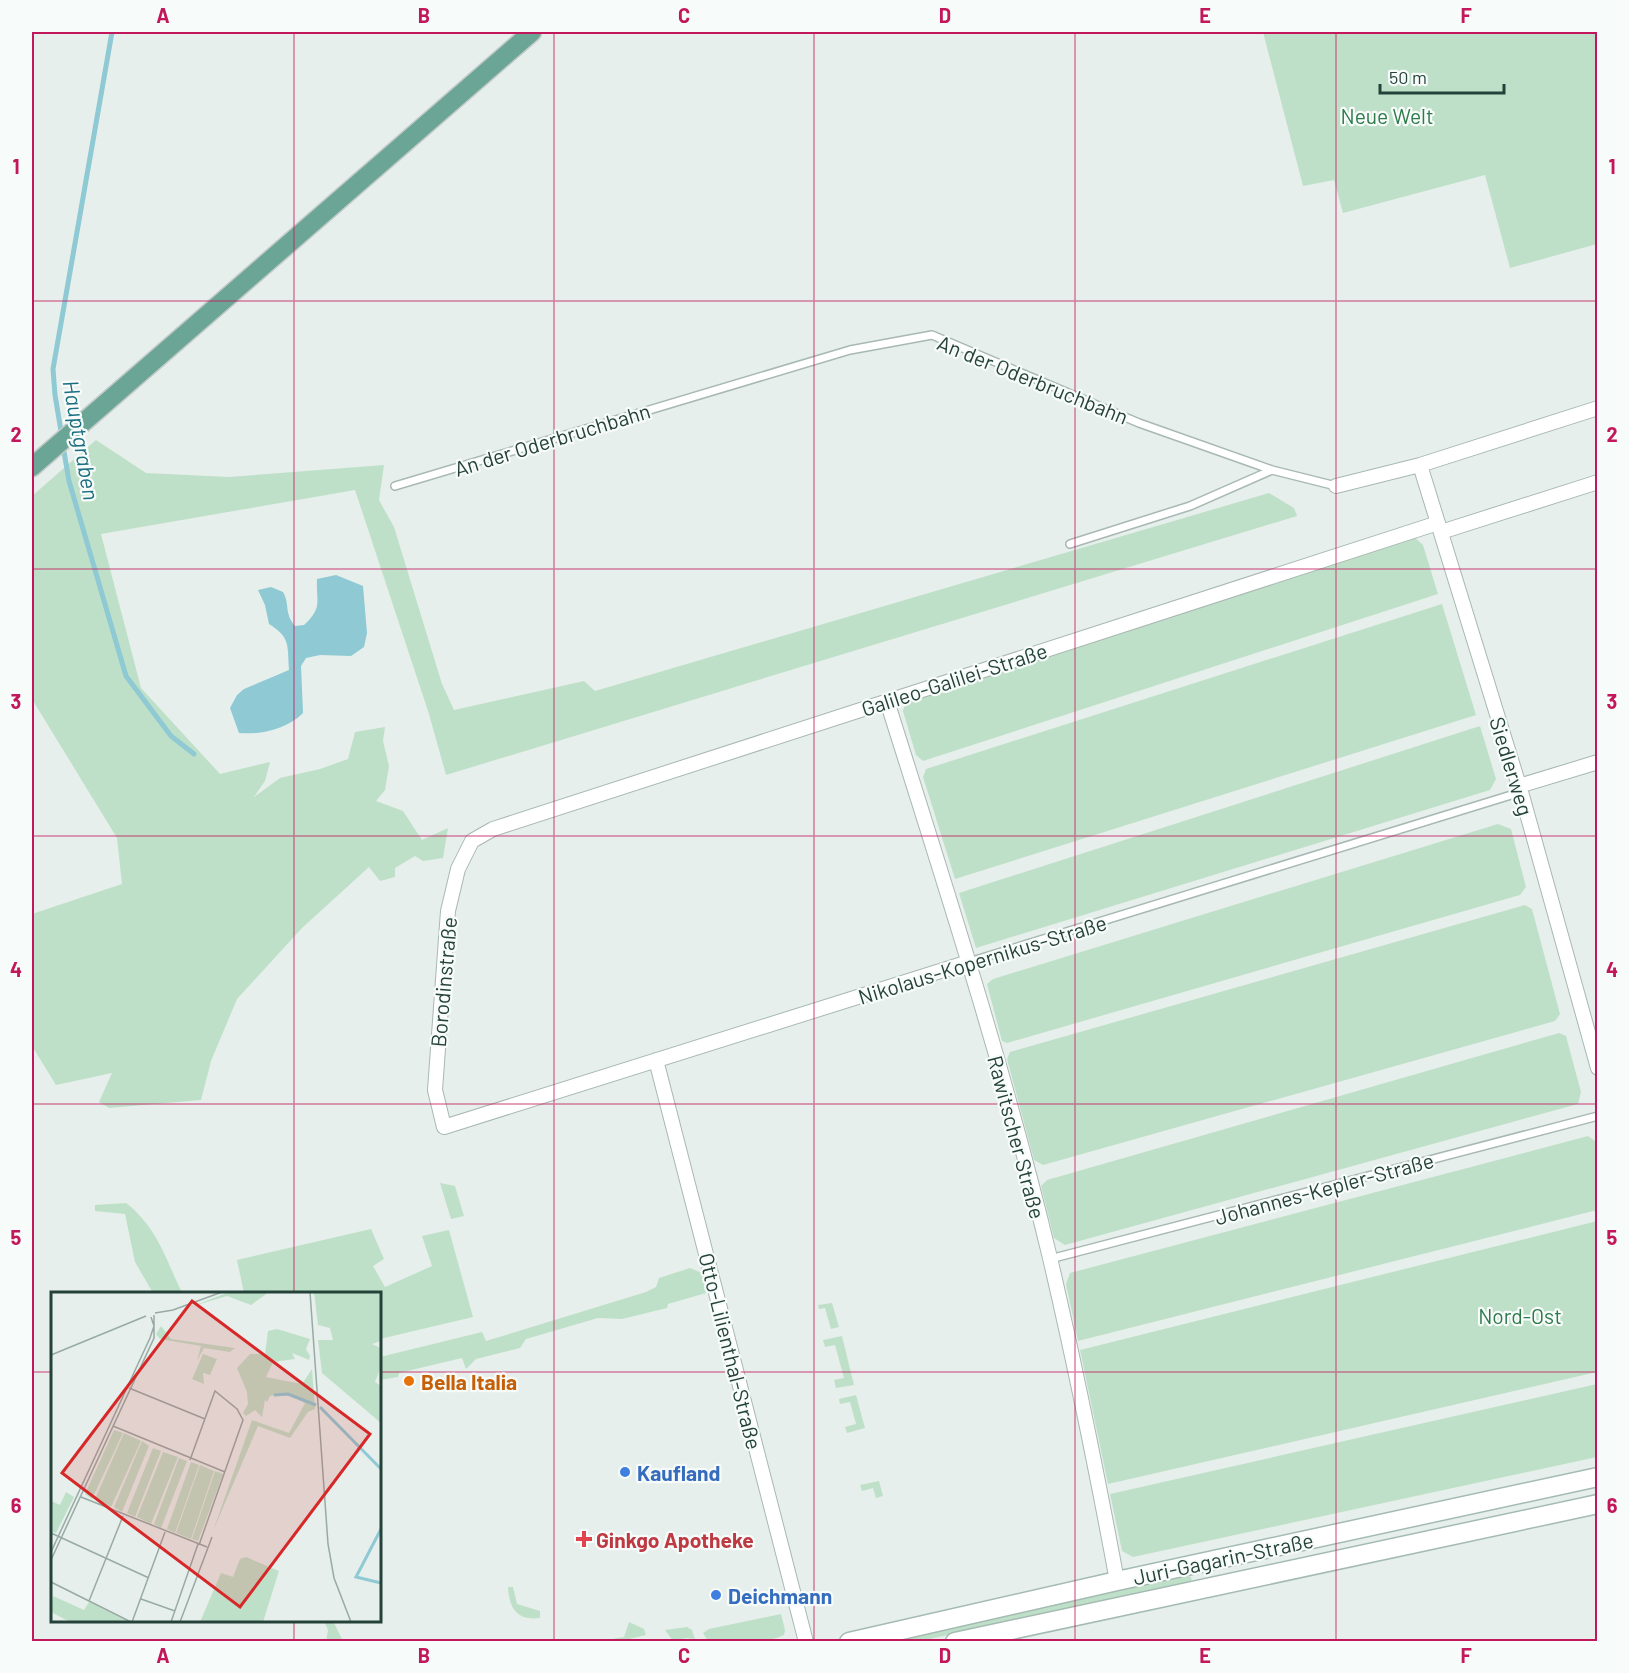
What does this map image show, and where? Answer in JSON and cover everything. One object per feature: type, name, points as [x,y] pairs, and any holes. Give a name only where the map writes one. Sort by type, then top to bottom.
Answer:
[{"type":"main road","points":[[32,467],[532,32]]},
{"type":"street","name":"An der Oderbruchbahn","points":[[1336,486],[1420,465],[1598,408]]},
{"type":"street","name":"Siedlerweg","points":[[1420,465],[1520,789],[1598,1068]]},
{"type":"street","name":"Galileo-Galilei-Straße","points":[[472,841],[493,829],[887,701],[1440,528],[1598,482]]},
{"type":"street","name":"Rawitscher Straße","points":[[887,701],[969,962],[1050,1259],[1117,1581]]},
{"type":"street","points":[[1520,789],[1598,762]]},
{"type":"street","name":"Borodinstraße","points":[[444,1127],[435,1090],[448,911],[458,869],[472,841]]},
{"type":"street","name":"Nikolaus-Kopernikus-Straße","points":[[444,1127],[969,962]]},
{"type":"street","name":"Otto-Lilienthal-Straße","points":[[656,1060],[806,1641]]},
{"type":"street","name":"Juri-Gagarin-Straße","points":[[849,1641],[1598,1477]]},
{"type":"street","name":"Juri-Gagarin-Straße","points":[[955,1641],[1598,1504]]},
{"type":"lane","name":"An der Oderbruchbahn","points":[[395,486],[850,350],[932,335],[1139,423],[1272,470],[1336,486]]},
{"type":"lane","points":[[1071,544],[1190,506],[1272,470]]},
{"type":"lane","name":"Nikolaus-Kopernikus-Straße","points":[[969,962],[1520,789]]},
{"type":"lane","name":"Johannes-Kepler-Straße","points":[[1050,1259],[1598,1116]]},
{"type":"green space","name":"Neue Welt","points":[[1263,32],[1597,32],[1597,244],[1510,268],[1485,175],[1343,213],[1334,180],[1303,186]]},
{"type":"green space","points":[[96,440],[146,473],[229,477],[384,465],[379,500],[394,527],[442,684],[454,710],[584,681],[595,691],[1269,493],[1294,508],[1297,516],[446,775],[429,714],[355,490],[101,534],[141,688],[220,774],[270,762],[265,781],[254,797],[280,778],[320,769],[348,759],[355,732],[385,727],[383,741],[389,766],[385,790],[376,801],[403,811],[422,840],[448,828],[443,858],[423,861],[415,856],[395,868],[395,877],[380,881],[369,867],[302,928],[237,999],[211,1061],[201,1100],[109,1108],[99,1102],[112,1073],[56,1085],[32,1046],[32,914],[122,884],[117,838],[32,699],[32,496]]},
{"type":"green space","points":[[1413,536],[1423,545],[1438,594],[923,761],[916,755],[903,711],[906,702]]},
{"type":"green space","points":[[1442,604],[1476,715],[955,879],[923,777],[926,769]]},
{"type":"green space","points":[[1480,726],[1496,779],[1490,790],[976,948],[959,893]]},
{"type":"green space","points":[[1498,824],[1511,829],[1526,887],[1520,895],[1007,1043],[1002,1041],[987,984],[993,979]]},
{"type":"green space","points":[[1525,905],[1532,909],[1560,1014],[1555,1021],[1043,1165],[1034,1160],[1007,1059],[1010,1052]]},
{"type":"green space","points":[[1559,1033],[1566,1036],[1581,1092],[1578,1104],[1065,1245],[1054,1238],[1041,1186],[1047,1180]]},
{"type":"green space","name":"Nord-Ost","points":[[1588,1136],[1595,1141],[1598,1152],[1597,1210],[1078,1341],[1066,1284],[1070,1273]]},
{"type":"green space","points":[[440,1183],[455,1186],[464,1216],[451,1219]]},
{"type":"green space","points":[[126,1203],[137,1212],[153,1233],[182,1292],[152,1292],[135,1262],[125,1214],[95,1211],[95,1205]]},
{"type":"green space","name":"Nord-Ost","points":[[1597,1221],[1597,1372],[1108,1484],[1080,1350]]},
{"type":"green space","points":[[371,1229],[384,1259],[373,1266],[385,1287],[432,1266],[422,1236],[449,1230],[473,1317],[381,1339],[381,1292],[244,1292],[237,1260]]},
{"type":"green space","points":[[690,1268],[702,1273],[706,1293],[668,1304],[667,1308],[622,1319],[598,1318],[526,1339],[520,1348],[476,1359],[466,1369],[462,1358],[399,1373],[398,1377],[381,1380],[381,1357],[482,1332],[486,1341],[646,1292],[656,1287],[659,1278]]},
{"type":"green space","points":[[832,1303],[839,1327],[831,1329],[825,1308],[819,1309],[818,1305]]},
{"type":"green space","points":[[842,1336],[854,1385],[836,1388],[834,1380],[844,1378],[835,1345],[825,1347],[823,1340]]},
{"type":"green space","name":"Nord-Ost","points":[[1597,1384],[1597,1457],[1133,1557],[1122,1551],[1110,1494]]},
{"type":"green space","points":[[856,1395],[865,1428],[847,1433],[845,1427],[856,1424],[850,1402],[840,1404],[839,1399]]},
{"type":"green space","points":[[879,1481],[883,1496],[876,1498],[873,1488],[862,1491],[860,1485]]},
{"type":"green space","points":[[1187,1576],[1191,1577],[1192,1583],[920,1641],[885,1642]]},
{"type":"green space","points":[[508,1587],[513,1587],[517,1604],[540,1611],[540,1618],[525,1617],[516,1612],[510,1601]]},
{"type":"green space","points":[[781,1614],[784,1635],[776,1638],[747,1642],[708,1641],[703,1633],[709,1629]]},
{"type":"green space","points":[[324,1622],[334,1622],[343,1641],[326,1641],[328,1630]]},
{"type":"green space","points":[[629,1622],[644,1629],[646,1635],[621,1641],[601,1641],[624,1637]]},
{"type":"green space","points":[[687,1627],[692,1630],[695,1639],[686,1638],[673,1641],[665,1630]]},
{"type":"water","points":[[336,575],[363,586],[367,633],[364,647],[351,656],[320,655],[306,658],[301,666],[303,713],[297,719],[273,730],[239,733],[230,708],[237,695],[244,689],[289,670],[288,648],[281,634],[269,624],[265,605],[258,590],[271,587],[283,592],[288,613],[295,626],[304,625],[316,609],[317,579]]},
{"type":"waterway","name":"Hauptgraben","points":[[62,437],[53,369],[112,32]]},
{"type":"waterway","name":"Hauptgraben","points":[[63,446],[69,481],[126,676],[171,736],[194,754]]},
{"type":"place","name":"Bella Italia","points":[[409,1381]]},
{"type":"place","name":"Kaufland","points":[[625,1472]]},
{"type":"place","name":"Ginkgo Apotheke","points":[[584,1539]]},
{"type":"place","name":"Deichmann","points":[[716,1595]]}]
